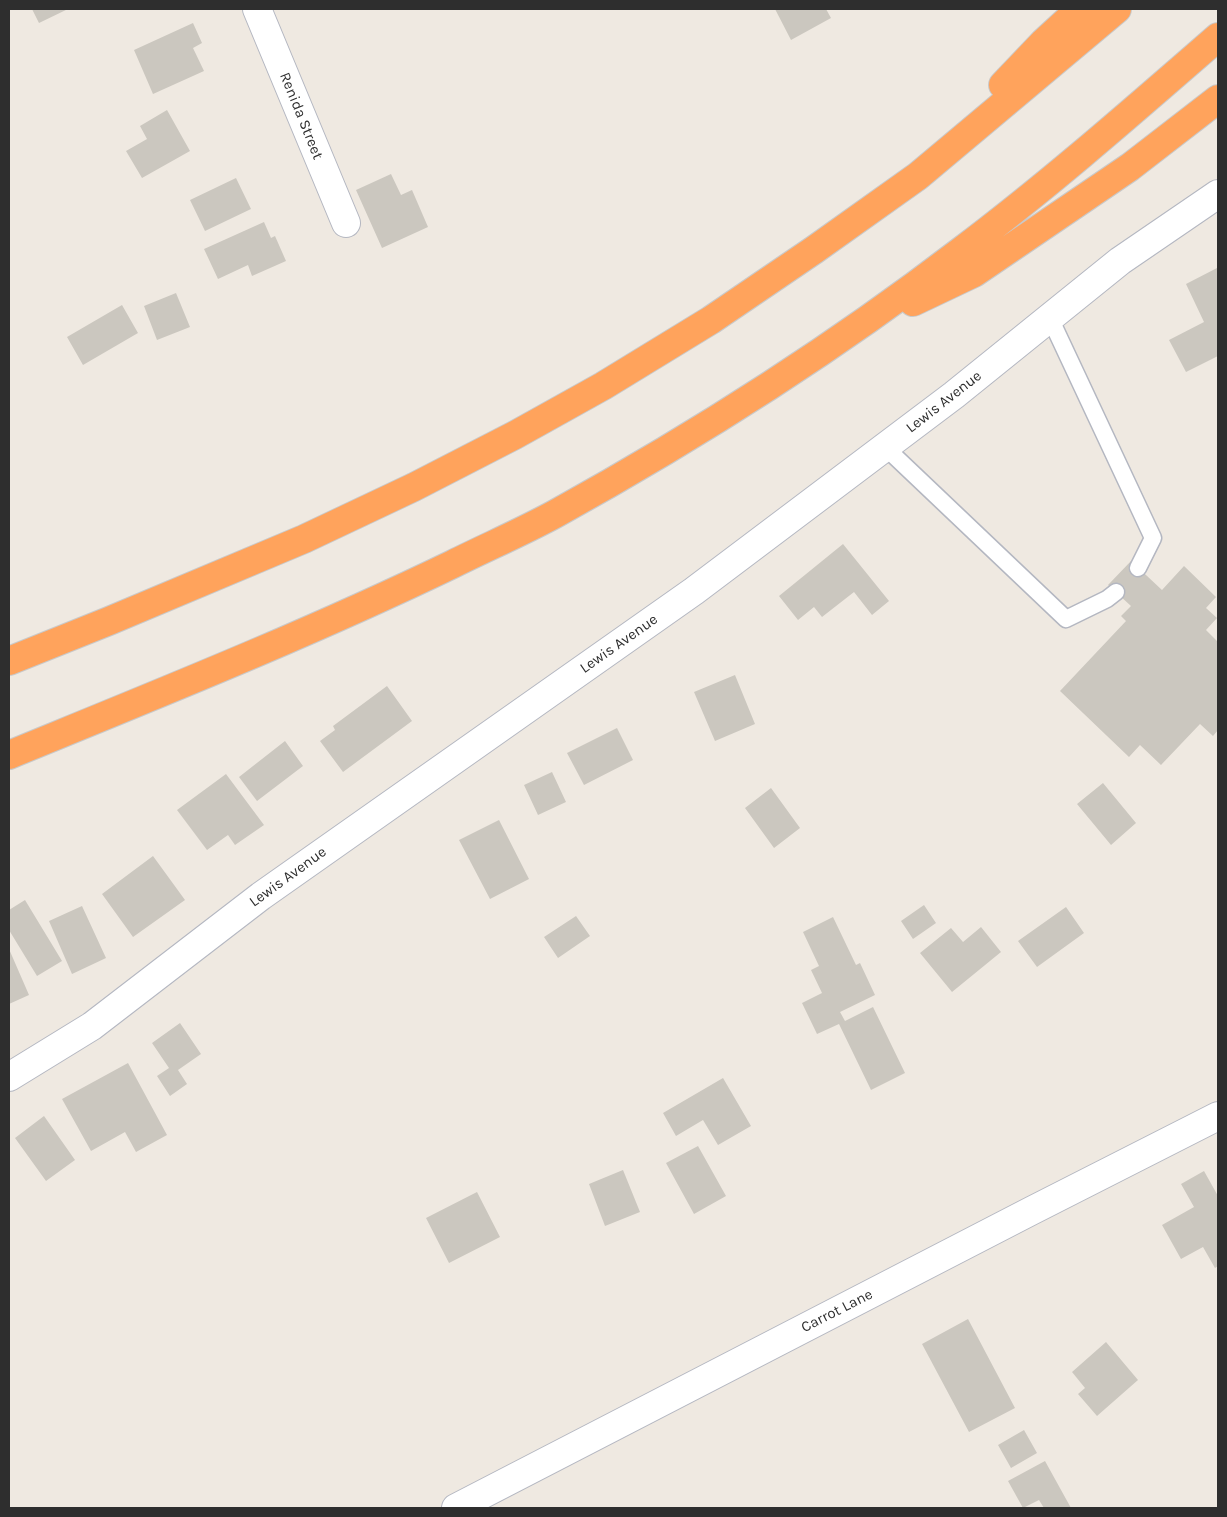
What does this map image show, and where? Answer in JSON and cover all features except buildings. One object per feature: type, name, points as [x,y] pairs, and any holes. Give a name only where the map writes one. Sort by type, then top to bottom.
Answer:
[{"type":"highway","points":[[918,176],[1044,42],[1080,9]]},
{"type":"highway","points":[[9,661],[304,539],[414,487],[515,435],[603,386],[711,320],[918,176],[1117,9]]},
{"type":"highway","points":[[9,756],[380,599],[552,516],[650,459],[732,410],[848,333],[962,251],[1087,151],[1218,37]]},
{"type":"highway","points":[[848,333],[974,273],[1130,167],[1218,99]]},
{"type":"street","name":"Renida Street","points":[[257,9],[346,223]]},
{"type":"street","name":"Lewis Avenue","points":[[9,1077],[92,1026],[261,896],[694,591],[954,395],[1120,262],[1218,194]]},
{"type":"street","name":"Carrot Lane","points":[[456,1508],[1218,1116]]},
{"type":"lane","points":[[1050,318],[1153,538],[1138,568]]},
{"type":"lane","points":[[886,447],[1066,619],[1116,592]]}]
